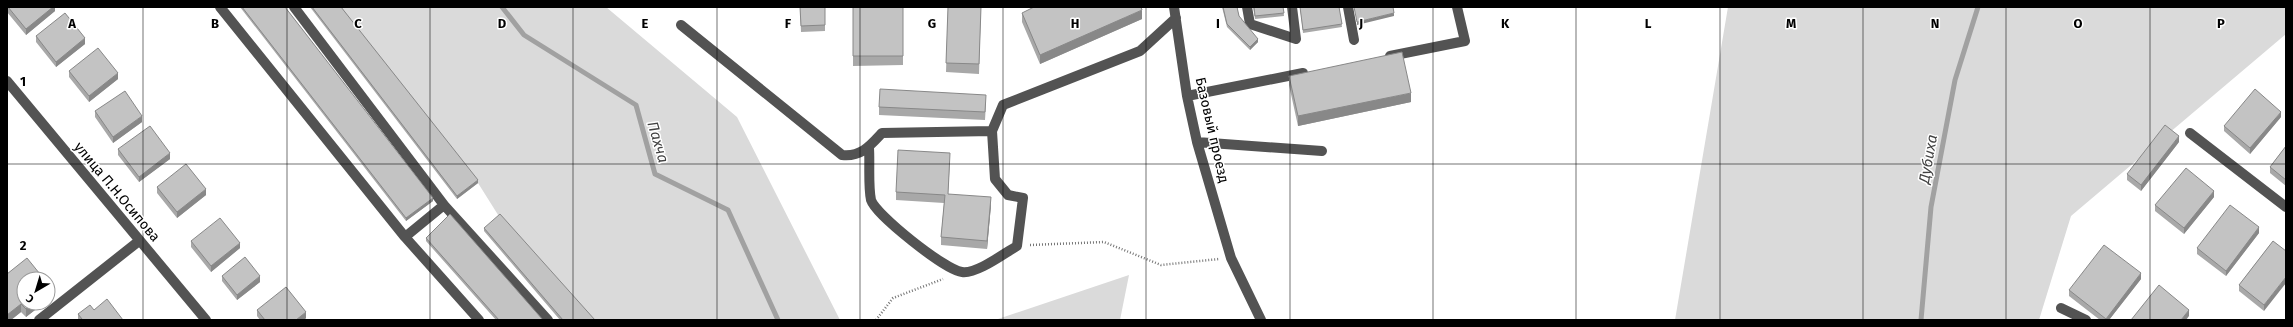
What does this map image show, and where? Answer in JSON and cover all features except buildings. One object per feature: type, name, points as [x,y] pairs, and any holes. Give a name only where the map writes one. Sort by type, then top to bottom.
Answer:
[{"type":"street","points":[[220,7],[405,237],[479,320]]},
{"type":"street","points":[[294,7],[444,205],[548,320]]},
{"type":"street","name":"Базовый проезд","points":[[1174,7],[1187,96],[1197,142],[1231,258],[1260,320]]},
{"type":"street","points":[[1246,7],[1250,24],[1296,39],[1292,7]]},
{"type":"street","points":[[1348,7],[1354,40]]},
{"type":"street","points":[[1380,58],[1465,41],[1457,7]]},
{"type":"street","points":[[869,148],[871,201],[893,225],[942,264],[962,272],[981,267],[1016,246],[1023,198],[1008,195],[995,179],[992,131],[1003,105],[1140,51],[1176,18]]},
{"type":"street","points":[[681,25],[842,155],[854,156],[869,148],[882,132],[992,131]]},
{"type":"street","points":[[1187,96],[1310,72]]},
{"type":"street","name":"улица П.Н.Осипова","points":[[7,82],[206,320]]},
{"type":"street","points":[[2190,133],[2286,207]]},
{"type":"street","points":[[1197,142],[1322,151]]},
{"type":"street","points":[[405,237],[444,205]]},
{"type":"street","points":[[40,320],[139,241]]},
{"type":"street","points":[[2061,308],[2086,320]]},
{"type":"path","points":[[1016,246],[1104,242],[1161,265],[1231,258]]},
{"type":"path","points":[[876,320],[894,298],[962,272]]},
{"type":"shaded area","points":[[339,7],[606,7],[737,117],[840,320],[592,320],[500,218],[478,183]]},
{"type":"shaded area","points":[[1728,7],[2286,7],[2286,34],[2071,216],[2039,320],[1675,320]]},
{"type":"shaded area","points":[[1129,275],[1120,320],[995,320]]},
{"type":"waterway","name":"Пахча","points":[[502,7],[524,35],[636,105],[655,174],[728,210],[778,320]]},
{"type":"waterway","name":"Дубиха","points":[[1921,320],[1931,207],[1955,80],[1978,7]]}]
